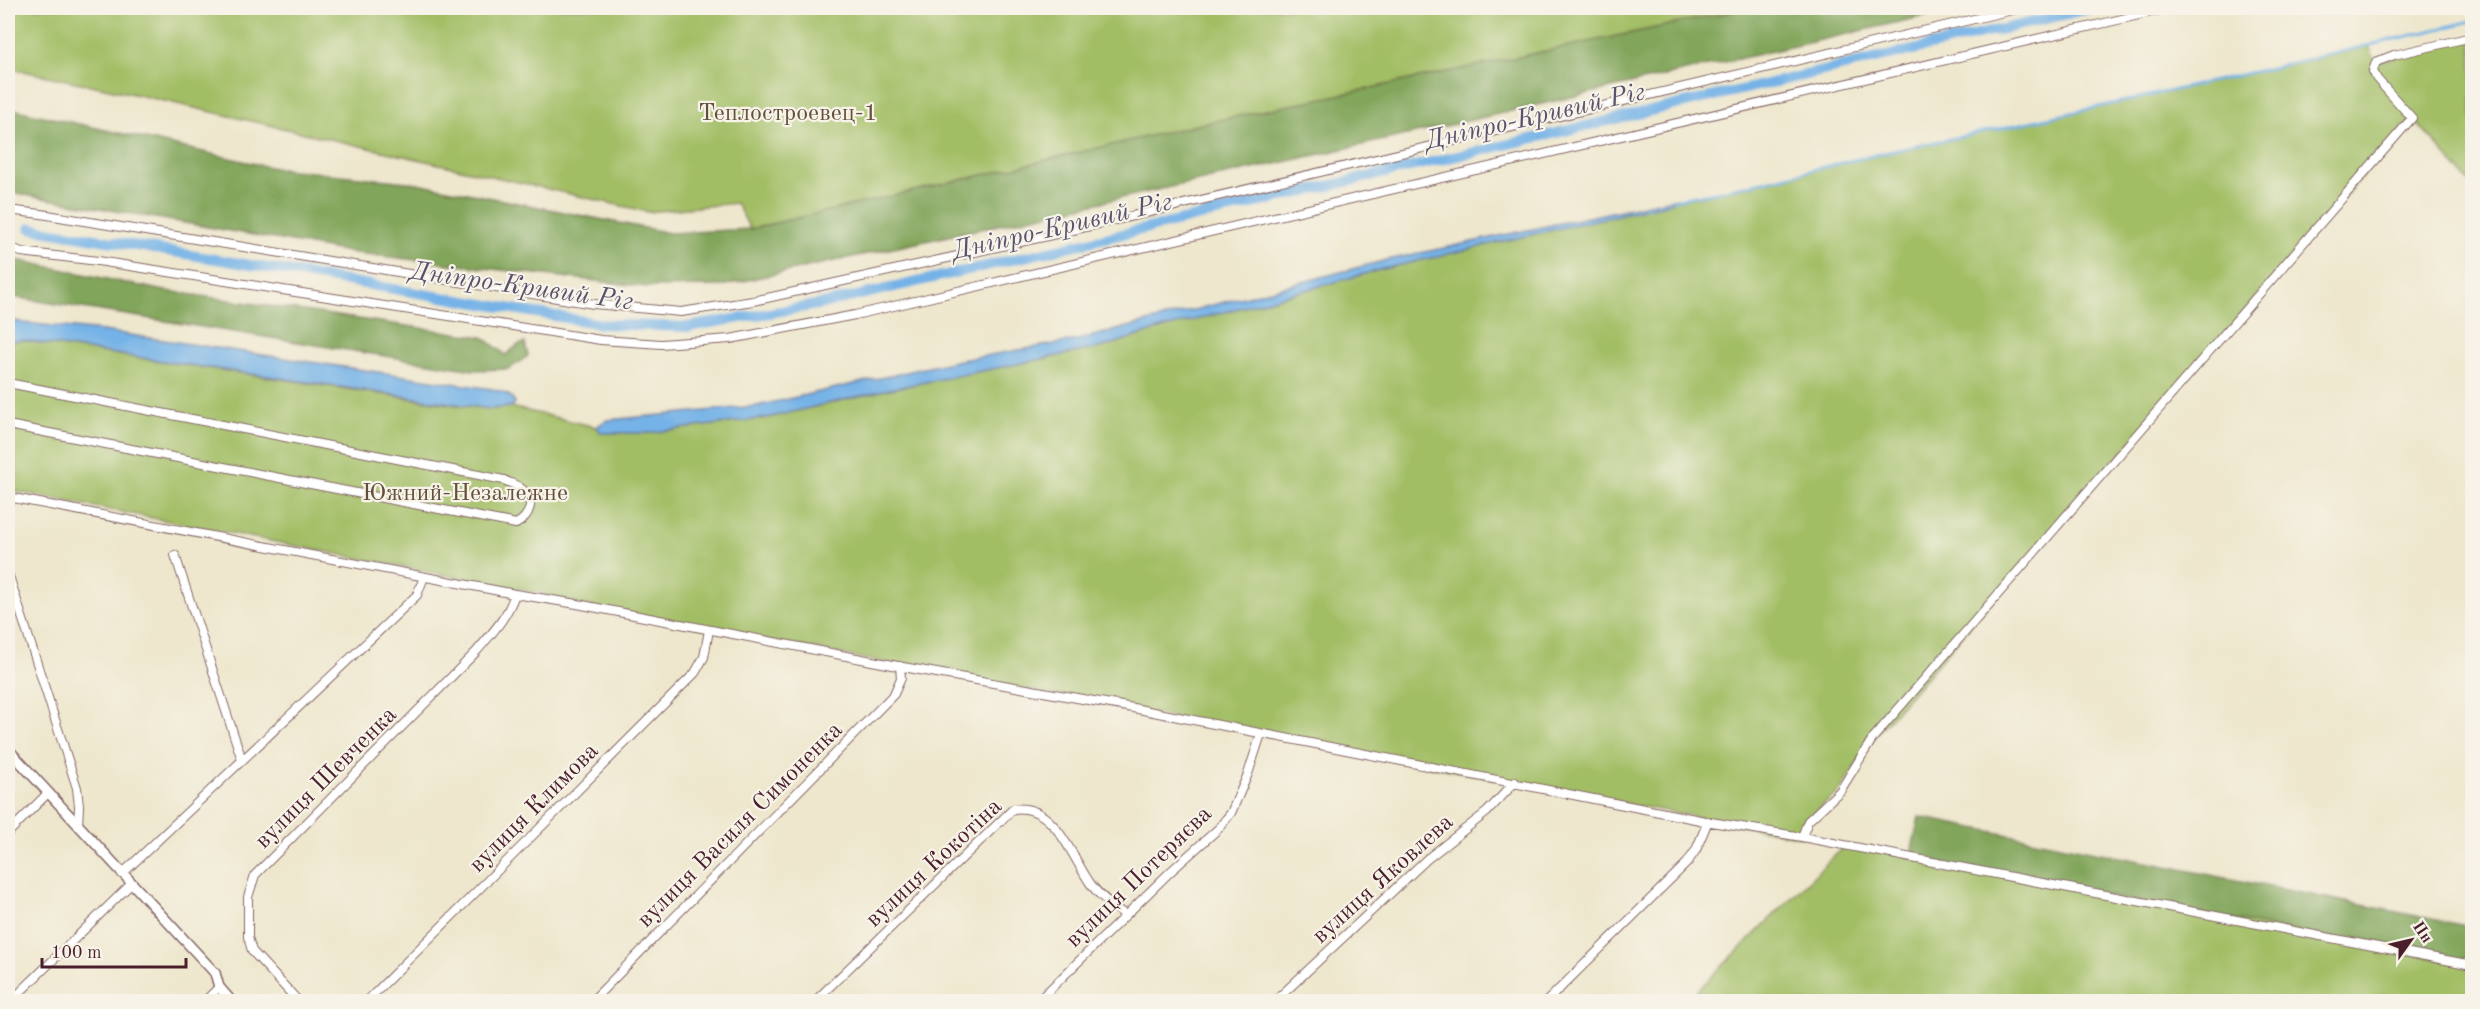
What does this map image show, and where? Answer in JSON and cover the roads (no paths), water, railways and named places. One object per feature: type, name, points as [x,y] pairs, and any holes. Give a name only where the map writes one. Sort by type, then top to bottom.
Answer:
[{"type":"street","points":[[8,210],[594,304],[681,312],[753,301],[1043,237],[2021,8]]},
{"type":"street","points":[[8,246],[21,252],[98,261],[602,340],[661,344],[730,339],[855,315],[2169,8]]},
{"type":"street","points":[[1802,837],[1808,822],[1840,790],[1873,738],[2412,118],[2377,79],[2373,71],[2376,62],[2394,55],[2472,37]]},
{"type":"street","points":[[8,383],[504,480],[524,490],[529,496],[530,504],[524,520],[516,524],[8,425]]},
{"type":"street","points":[[8,497],[2472,964]]},
{"type":"street","points":[[175,555],[242,760]]},
{"type":"street","points":[[8,573],[77,788],[78,826]]},
{"type":"street","points":[[122,874],[417,595],[424,577]]},
{"type":"street","name":"вулиця Шевченка","points":[[299,1002],[252,951],[248,937],[248,897],[255,875],[476,652],[500,625],[510,609],[515,594]]},
{"type":"street","name":"вулиця Климова","points":[[366,1002],[695,673],[704,657],[709,630]]},
{"type":"street","name":"вулиця Василя Симоненка","points":[[591,1002],[894,694],[901,678],[900,666]]},
{"type":"street","name":"вулиця Потеряєва","points":[[1037,1002],[1231,813],[1248,774],[1261,734]]},
{"type":"street","points":[[8,750],[215,973],[219,987],[232,1002]]},
{"type":"street","name":"вулиця Яковлева","points":[[1274,1002],[1427,859],[1487,812],[1515,782]]},
{"type":"street","points":[[8,832],[48,793]]},
{"type":"street","name":"вулиця Кокотіна","points":[[814,1002],[1013,809],[1022,808],[1034,811],[1054,826],[1072,851],[1090,883],[1125,915]]},
{"type":"street","points":[[1546,1002],[1687,863],[1696,850],[1708,821]]},
{"type":"street","points":[[10,1002],[131,884]]},
{"type":"street","points":[[204,1002],[219,987]]},
{"type":"water","points":[[1677,198],[1670,203],[1383,269],[1103,347],[885,390],[767,418],[648,433],[602,433],[596,427],[607,420],[757,406],[955,361],[1078,340],[1383,261]]},
{"type":"water","points":[[8,319],[492,389],[509,395],[515,403],[511,407],[490,409],[20,340],[8,343]]},
{"type":"waterway","name":"Дніпро-Кривий Ріг","points":[[30,228],[602,324],[687,327],[822,304],[2093,8]]},
{"type":"waterway","points":[[1673,200],[1754,184],[2472,21]]},
{"type":"park label","name":"Теплостроевец-1","points":[[788,112]]},
{"type":"park label","name":"Южний-Незалежне","points":[[465,492]]}]
